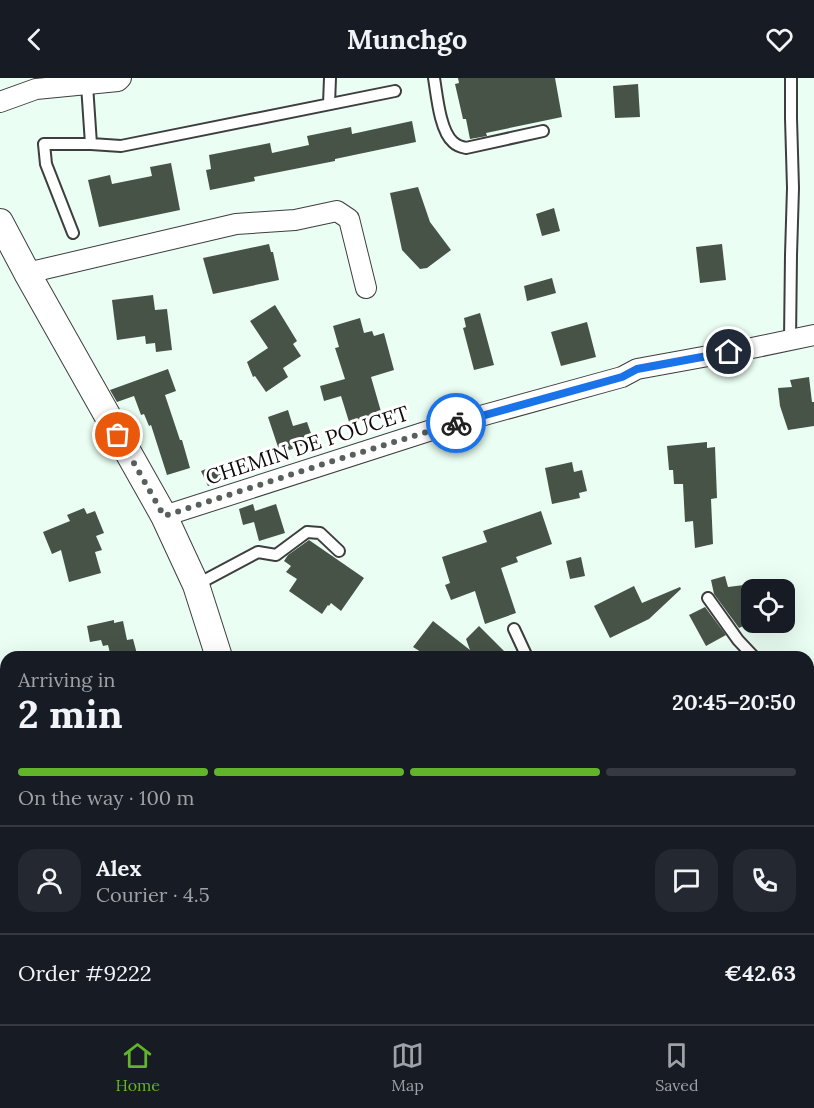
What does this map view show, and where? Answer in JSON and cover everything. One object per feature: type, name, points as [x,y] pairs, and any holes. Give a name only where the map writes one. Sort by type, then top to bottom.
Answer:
[{"type":"street","points":[[0,102],[36,89],[118,81],[121,78]]},
{"type":"street","points":[[27,273],[236,224],[295,220],[337,211],[349,219],[366,288]]},
{"type":"street","points":[[0,222],[164,516],[196,585],[217,651]]},
{"type":"street","name":"CHEMIN DE POUCET","points":[[164,516],[441,427],[622,377],[637,369],[814,335]]},
{"type":"lane","points":[[329,104],[330,78]]},
{"type":"lane","points":[[434,78],[444,129],[451,141],[459,146],[466,148],[543,131]]},
{"type":"lane","points":[[790,340],[793,188],[791,78]]},
{"type":"lane","points":[[87,85],[91,144]]},
{"type":"lane","points":[[73,233],[46,164],[44,144],[121,146],[396,91]]},
{"type":"lane","points":[[196,585],[258,552],[276,555],[307,532],[320,533],[339,551]]},
{"type":"lane","points":[[708,598],[748,651]]},
{"type":"lane","points":[[514,629],[524,651]]},
{"type":"building","points":[[458,78],[555,78],[562,117],[486,133],[487,136],[470,139],[455,84],[459,83]]},
{"type":"building","points":[[638,84],[640,117],[615,118],[613,86]]},
{"type":"building","points":[[412,121],[416,142],[254,177],[255,181],[210,190],[206,170],[211,169],[209,155],[270,143],[272,153],[309,145],[307,136],[351,127],[352,134]]},
{"type":"building","points":[[171,163],[180,210],[99,227],[88,180],[110,175],[112,184],[152,176],[150,167]]},
{"type":"building","points":[[418,187],[430,222],[451,250],[427,268],[420,269],[402,250],[390,193]]},
{"type":"building","points":[[554,208],[560,231],[542,236],[536,214]]},
{"type":"building","points":[[269,244],[279,280],[213,294],[203,258]]},
{"type":"building","points":[[722,244],[726,280],[700,283],[696,247]]},
{"type":"building","points":[[552,278],[556,293],[527,301],[524,286]]},
{"type":"building","points":[[153,295],[155,310],[167,309],[172,350],[156,352],[155,343],[146,344],[145,336],[117,340],[112,300]]},
{"type":"building","points":[[275,305],[297,341],[293,344],[301,356],[283,368],[288,377],[266,392],[255,376],[253,377],[247,362],[268,348],[250,321]]},
{"type":"building","points":[[480,313],[494,365],[474,370],[463,328],[466,327],[464,318]]},
{"type":"building","points":[[360,318],[364,333],[372,331],[374,336],[384,333],[394,370],[371,377],[382,415],[350,425],[341,396],[324,401],[320,386],[345,379],[335,348],[339,347],[333,326]]},
{"type":"building","points":[[587,322],[596,357],[561,366],[551,332]]},
{"type":"building","points":[[168,369],[176,391],[165,395],[190,468],[167,475],[151,425],[149,426],[144,414],[141,415],[134,396],[117,402],[110,390]]},
{"type":"building","points":[[809,377],[812,402],[814,402],[814,426],[788,430],[780,406],[778,388],[792,387],[790,380]]},
{"type":"building","points":[[288,410],[293,426],[307,422],[314,442],[280,453],[268,417]]},
{"type":"building","points":[[707,442],[707,448],[715,447],[717,498],[711,499],[713,544],[695,548],[693,521],[685,522],[683,484],[674,484],[673,470],[669,470],[667,446]]},
{"type":"building","points":[[572,462],[574,472],[582,470],[587,491],[579,493],[580,498],[552,504],[545,468]]},
{"type":"building","points":[[221,463],[227,478],[208,486],[201,471]]},
{"type":"building","points":[[253,504],[255,511],[276,504],[285,533],[259,541],[254,522],[243,525],[239,509]]},
{"type":"building","points":[[84,508],[87,514],[95,511],[104,533],[96,536],[102,550],[95,552],[101,573],[69,582],[61,550],[52,554],[43,532],[70,521],[67,515]]},
{"type":"building","points":[[541,511],[552,544],[516,557],[518,562],[501,568],[516,613],[485,624],[475,591],[451,600],[445,585],[450,583],[442,557],[487,542],[483,531]]},
{"type":"building","points":[[309,540],[364,578],[341,611],[331,603],[322,614],[289,591],[297,579],[286,572],[291,566],[284,561],[288,555]]},
{"type":"building","points":[[581,557],[585,576],[570,579],[566,561]]},
{"type":"building","points":[[725,576],[728,587],[741,585],[741,627],[739,628],[714,594],[711,580]]},
{"type":"building","points":[[634,586],[642,603],[680,587],[681,589],[649,619],[610,638],[594,606]]},
{"type":"building","points":[[705,607],[726,635],[706,646],[689,615]]},
{"type":"building","points":[[114,620],[114,623],[123,621],[127,640],[133,639],[136,651],[110,651],[108,645],[103,646],[101,640],[90,642],[87,626]]},
{"type":"building","points":[[433,621],[470,650],[466,639],[479,626],[504,651],[419,651],[413,647]]},
{"type":"way so far","points":[[118,435],[164,516],[456,423]]},
{"type":"route","points":[[456,423],[622,377],[637,369],[729,352]]}]
